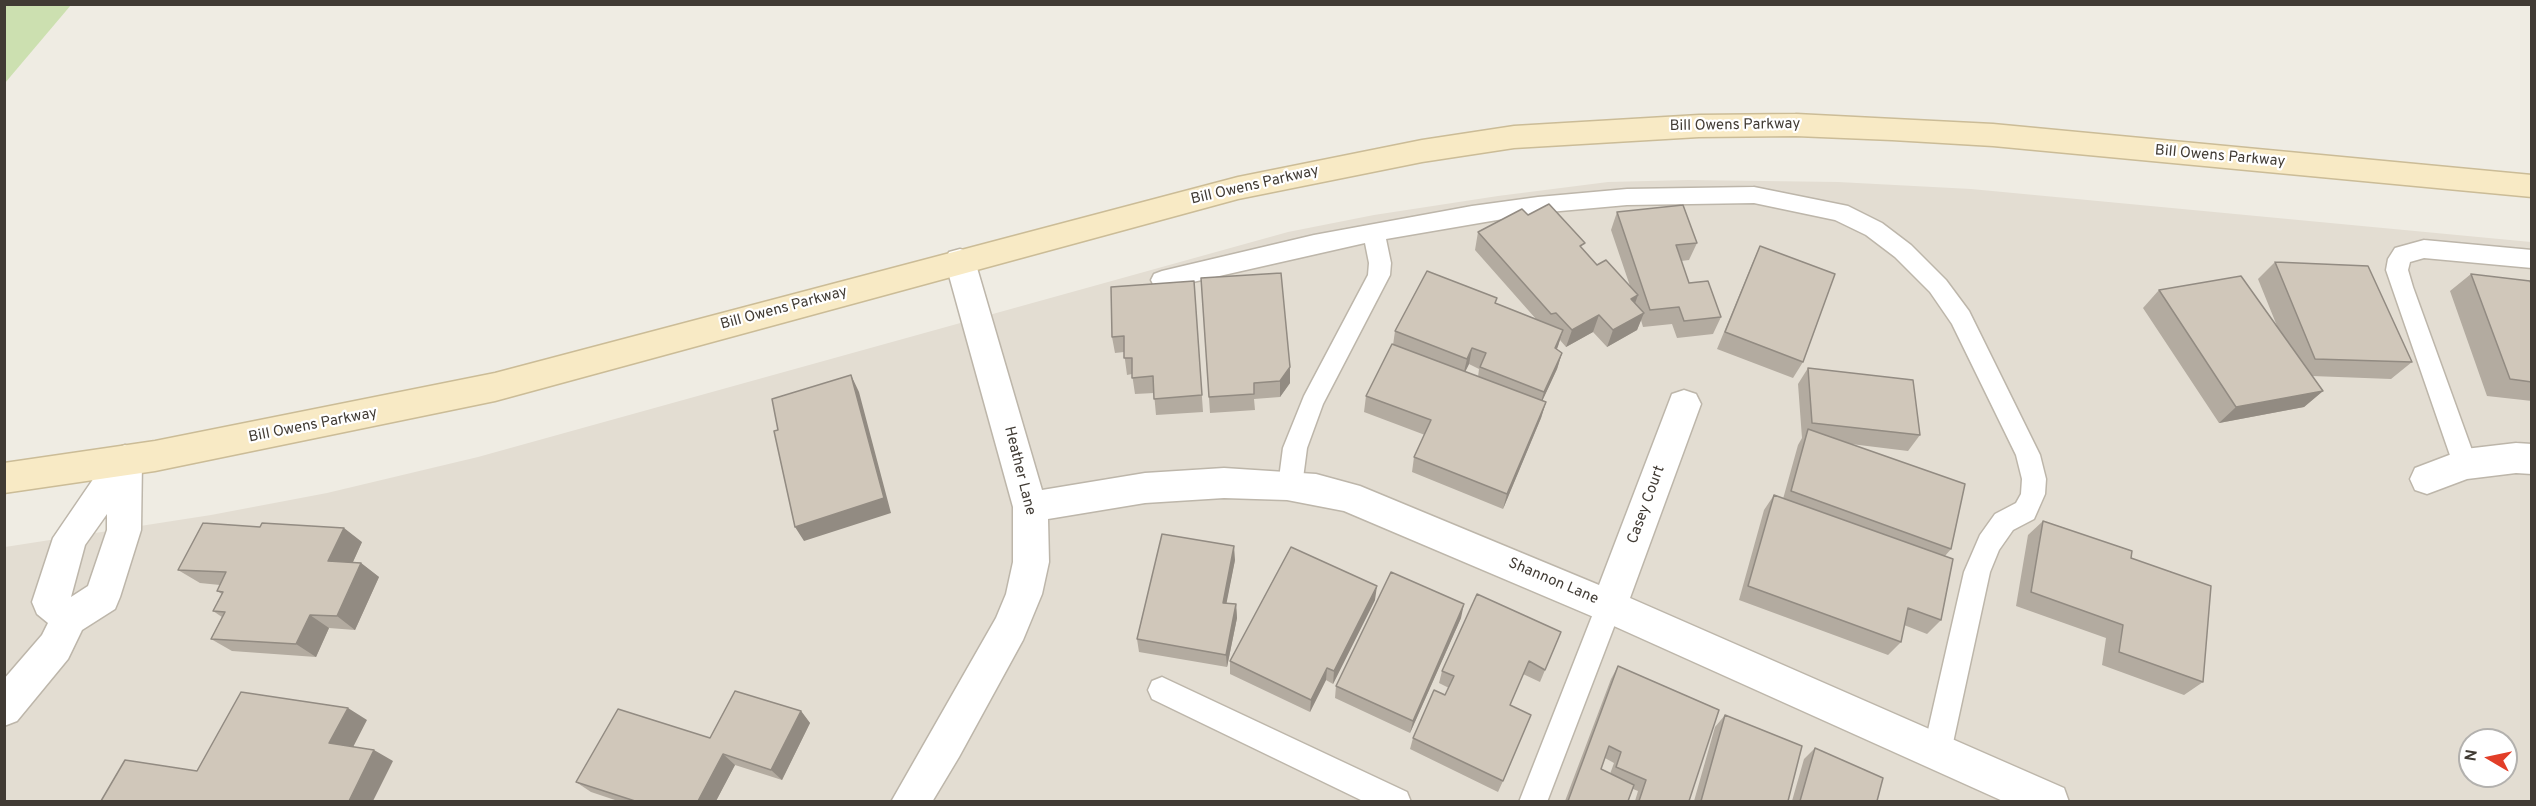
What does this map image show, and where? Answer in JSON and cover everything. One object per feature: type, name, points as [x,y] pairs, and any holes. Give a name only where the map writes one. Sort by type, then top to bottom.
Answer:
[{"type":"main road","name":"Bill Owens Parkway","points":[[4,478],[232,442],[495,387],[1238,188],[1469,142],[1561,132],[1796,125],[1940,131],[2532,186]]},
{"type":"street","name":"Heather Lane","points":[[910,801],[946,744],[1013,620],[1024,594],[1031,562],[1030,507],[960,261]]},
{"type":"street","name":"Casey Court","points":[[1609,606],[1684,404]]},
{"type":"street","points":[[2427,479],[2465,464],[2507,458],[2532,459]]},
{"type":"street","points":[[69,618],[50,602],[70,538],[125,460]]},
{"type":"street","points":[[4,708],[55,648],[69,618],[102,597],[124,530],[125,460]]},
{"type":"street","name":"Shannon Lane","points":[[1030,507],[1154,488],[1254,483],[1290,486],[1348,497],[1609,606],[2050,801]]},
{"type":"lane","points":[[1162,280],[1314,244],[1538,205],[1627,196],[1754,195],[1839,212],[1874,229],[1903,251],[1938,286],[1961,318],[2028,454],[2034,479],[2033,494],[2025,511],[2004,522],[1989,543],[1977,572],[1937,752]]},
{"type":"lane","points":[[1290,486],[1294,448],[1312,403],[1379,275],[1380,263],[1374,234]]},
{"type":"lane","points":[[2465,464],[2402,286],[2397,270],[2399,259],[2403,254],[2424,249],[2532,259]]},
{"type":"lane","points":[[1533,801],[1609,606]]},
{"type":"lane","points":[[1162,690],[1397,801]]},
{"type":"shaded area","points":[[1688,180],[1838,182],[1971,189],[2531,242],[2531,801],[5,802],[5,547],[211,515],[327,493],[478,457],[1288,232],[1374,215],[1608,182]]},
{"type":"green space","points":[[4,5],[71,5],[5,83]]},
{"type":"building","points":[[1549,204],[1585,243],[1580,246],[1597,265],[1606,260],[1638,295],[1631,299],[1644,313],[1613,330],[1599,315],[1572,330],[1556,313],[1551,314],[1478,232],[1522,209],[1528,215]]},
{"type":"building","points":[[1683,205],[1697,243],[1676,245],[1689,283],[1708,281],[1721,317],[1684,321],[1679,307],[1650,310],[1617,212]]},
{"type":"building","points":[[1760,246],[1835,274],[1803,362],[1725,332]]},
{"type":"building","points":[[2275,262],[2368,266],[2412,362],[2315,359]]},
{"type":"building","points":[[1427,271],[1497,298],[1495,303],[1563,330],[1555,348],[1562,353],[1544,392],[1480,367],[1486,353],[1472,348],[1467,359],[1395,331]]},
{"type":"building","points":[[1281,273],[1290,367],[1280,381],[1254,383],[1254,394],[1209,397],[1201,278]]},
{"type":"building","points":[[2471,274],[2530,281],[2532,286],[2532,382],[2510,379]]},
{"type":"building","points":[[2241,276],[2323,391],[2236,407],[2159,290]]},
{"type":"building","points":[[1194,281],[1202,395],[1154,399],[1153,376],[1132,378],[1132,358],[1124,358],[1124,336],[1112,337],[1111,287]]},
{"type":"building","points":[[1392,344],[1546,402],[1507,494],[1414,457],[1431,420],[1366,396]]},
{"type":"building","points":[[1808,368],[1913,380],[1920,435],[1812,423]]},
{"type":"building","points":[[851,375],[884,498],[795,527],[774,431],[778,430],[772,399]]},
{"type":"building","points":[[1808,429],[1965,484],[1951,549],[1791,491]]},
{"type":"building","points":[[1774,495],[1953,559],[1941,620],[1908,608],[1901,642],[1748,586]]},
{"type":"building","points":[[2043,521],[2132,551],[2131,558],[2211,586],[2203,682],[2119,652],[2123,625],[2031,592]]},
{"type":"building","points":[[203,523],[260,527],[262,523],[344,528],[328,561],[361,563],[337,616],[310,615],[296,644],[211,639],[225,612],[213,611],[223,592],[217,591],[226,572],[178,570]]},
{"type":"building","points":[[1162,534],[1234,546],[1223,603],[1236,604],[1226,655],[1137,639]]},
{"type":"building","points":[[1291,547],[1377,586],[1334,671],[1327,668],[1311,700],[1230,661]]},
{"type":"building","points":[[1391,572],[1464,604],[1413,721],[1336,686]]},
{"type":"building","points":[[1477,594],[1561,632],[1545,670],[1529,661],[1510,705],[1531,715],[1503,781],[1413,738],[1434,690],[1445,695],[1454,676],[1442,671]]},
{"type":"building","points":[[1618,666],[1719,710],[1689,801],[1639,801],[1646,780],[1616,767],[1621,752],[1609,746],[1601,769],[1634,785],[1628,801],[1568,801]]},
{"type":"building","points":[[735,691],[801,711],[771,770],[723,754],[698,801],[635,801],[576,782],[618,709],[710,738]]},
{"type":"building","points":[[241,692],[348,708],[329,743],[374,750],[349,801],[101,801],[125,760],[197,771]]},
{"type":"building","points":[[1725,715],[1802,746],[1788,801],[1701,801]]},
{"type":"building","points":[[1815,748],[1883,778],[1877,801],[1800,801]]}]
